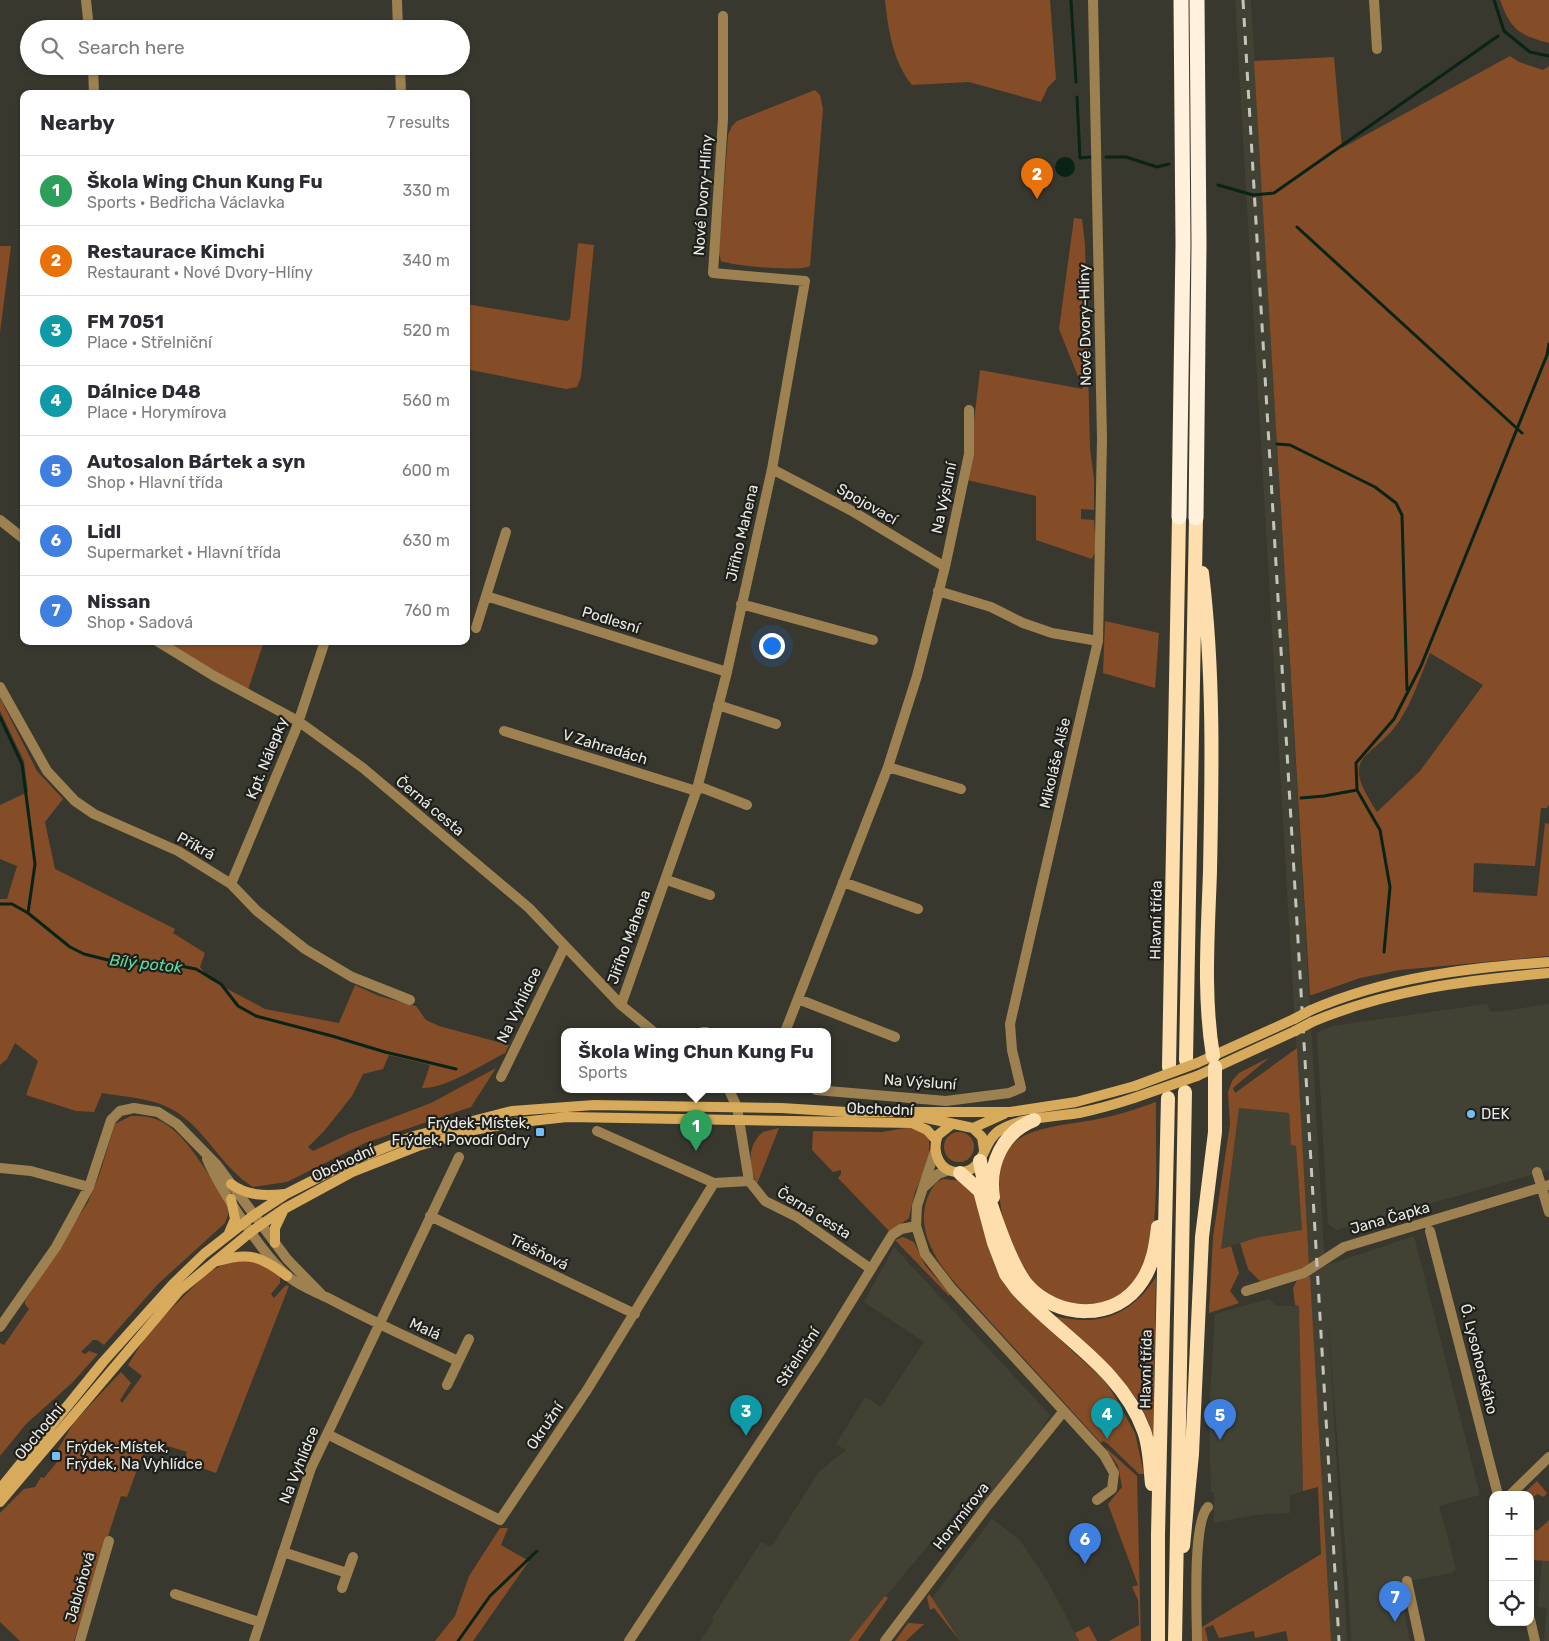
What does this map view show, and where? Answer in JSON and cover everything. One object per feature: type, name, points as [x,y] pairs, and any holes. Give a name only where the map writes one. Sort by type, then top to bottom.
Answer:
[{"type":"highway","points":[[1179,517],[1183,244],[1181,0]]},
{"type":"highway","points":[[1191,1062],[1200,244],[1197,0]]},
{"type":"highway","name":"Hlavní třída","points":[[1169,1067],[1179,517]]},
{"type":"highway","points":[[1175,1602],[1186,1524],[1192,1454],[1202,1236],[1215,1132],[1214,1062],[1207,1007],[1212,764],[1211,684],[1205,599],[1196,518]]},
{"type":"highway","points":[[1175,1641],[1185,1092]]},
{"type":"highway","name":"Hlavní třída","points":[[1158,1641],[1158,1534],[1168,1098]]},
{"type":"highway","points":[[995,1212],[992,1192],[994,1168],[998,1154],[1010,1135],[1020,1126],[1034,1120]]},
{"type":"highway","points":[[982,1156],[985,1185],[1017,1270],[1026,1283],[1041,1298],[1056,1307],[1090,1311],[1109,1308],[1121,1302],[1134,1292],[1150,1266],[1157,1237],[1167,1157]]},
{"type":"highway","points":[[954,1172],[980,1191],[994,1243],[1006,1274],[1017,1290],[1102,1367],[1132,1406],[1144,1431],[1148,1448],[1158,1534]]},
{"type":"main road","points":[[952,1124],[942,1130],[935,1146],[937,1159],[954,1172],[972,1169],[982,1156],[992,1136],[1001,1129],[1134,1098],[1197,1076],[1214,1062],[1311,1010],[1363,990],[1416,978],[1549,962]]},
{"type":"main road","points":[[897,1112],[1010,1112],[1076,1102],[1135,1086],[1191,1062],[1214,1062],[1366,1002],[1417,989],[1549,973]]},
{"type":"main road","name":"Obchodní","points":[[0,1488],[103,1362],[173,1284],[254,1215],[286,1194],[349,1162],[414,1136],[512,1111],[594,1105],[897,1112]]},
{"type":"main road","points":[[897,1112],[952,1124],[960,1123],[973,1128],[982,1137],[982,1156]]},
{"type":"main road","points":[[973,1128],[1010,1112]]},
{"type":"main road","name":"Obchodní","points":[[0,1502],[179,1292],[212,1263],[261,1224],[284,1209],[352,1172],[418,1146],[513,1123],[567,1117],[912,1123],[927,1130],[935,1146]]},
{"type":"main road","points":[[231,1184],[246,1192],[257,1195],[286,1194]]},
{"type":"main road","points":[[228,1236],[235,1220],[231,1199]]},
{"type":"main road","points":[[275,1243],[275,1228],[284,1209]]},
{"type":"main road","points":[[212,1263],[244,1255],[254,1256],[270,1262],[287,1276]]},
{"type":"street","points":[[86,0],[88,20]]},
{"type":"street","points":[[396,0],[397,20]]},
{"type":"street","name":"Nové Dvory-Hlíny","points":[[1093,0],[1102,439]]},
{"type":"street","points":[[1374,0],[1377,49]]},
{"type":"street","name":"Nové Dvory-Hlíny","points":[[723,16],[723,119],[713,273],[805,280],[772,469]]},
{"type":"street","points":[[93,75],[94,90]]},
{"type":"street","points":[[400,75],[401,90]]},
{"type":"street","name":"Na Výsluní","points":[[787,1028],[888,767],[917,676],[945,567],[969,454],[969,410]]},
{"type":"street","name":"Mikoláše Alše","points":[[1021,1088],[1012,1050],[1010,1024],[1098,641],[1102,439]]},
{"type":"street","name":"Spojovací","points":[[772,469],[852,511],[945,567]]},
{"type":"street","name":"Jiřího Mahena","points":[[620,1005],[697,789],[726,672],[772,469]]},
{"type":"street","points":[[0,520],[20,536]]},
{"type":"street","points":[[476,628],[506,532]]},
{"type":"street","points":[[938,591],[991,607],[1023,623],[1052,633],[1098,641]]},
{"type":"street","name":"Podlesní","points":[[486,596],[726,672]]},
{"type":"street","name":"Jiřího Mahena","points":[[741,604],[873,640]]},
{"type":"street","name":"Černá cesta","points":[[163,645],[198,668],[298,721],[363,768],[514,896],[565,946],[620,1005],[649,1028]]},
{"type":"street","name":"Kpt. Nálepky","points":[[231,884],[298,721],[324,645]]},
{"type":"street","name":"Příkrá","points":[[0,687],[47,771],[76,801],[94,814],[178,851],[231,884],[257,911],[305,949],[352,977],[410,1000]]},
{"type":"street","points":[[718,705],[776,724]]},
{"type":"street","name":"V Zahradách","points":[[504,731],[693,790],[697,789]]},
{"type":"street","points":[[888,767],[961,789]]},
{"type":"street","points":[[697,789],[703,788],[747,805]]},
{"type":"street","name":"Jiřího Mahena","points":[[666,880],[710,895]]},
{"type":"street","points":[[844,882],[918,909]]},
{"type":"street","name":"Na Vyhlídce","points":[[501,1076],[565,946]]},
{"type":"street","points":[[798,999],[895,1037]]},
{"type":"street","name":"Na Výsluní","points":[[831,1091],[946,1101],[1009,1092],[1021,1088]]},
{"type":"street","name":"Černá cesta","points":[[730,1093],[737,1108],[749,1181],[765,1201],[797,1217],[871,1269]]},
{"type":"street","points":[[0,1327],[56,1248],[89,1187],[111,1120],[120,1110],[127,1109],[141,1108],[168,1116],[187,1133],[217,1165],[302,1277],[324,1296]]},
{"type":"street","points":[[597,1131],[714,1183],[749,1181]]},
{"type":"street","points":[[935,1146],[917,1206],[916,1226],[922,1248],[930,1263],[1063,1412],[1104,1455],[1114,1473],[1112,1489],[1097,1500]]},
{"type":"street","points":[[205,1154],[212,1171],[252,1231],[287,1276],[312,1293],[324,1296],[378,1324]]},
{"type":"street","name":"Na Vyhlídce","points":[[254,1641],[311,1468],[459,1157]]},
{"type":"street","points":[[0,1168],[32,1171],[89,1187]]},
{"type":"street","points":[[922,1189],[936,1175],[954,1172]]},
{"type":"street","points":[[1537,1172],[1546,1186],[1549,1212]]},
{"type":"street","name":"Okružní","points":[[327,1434],[500,1520],[587,1390],[714,1183]]},
{"type":"street","name":"Jana Čapka","points":[[1246,1291],[1304,1273],[1344,1247],[1546,1186]]},
{"type":"street","name":"Třešňová","points":[[430,1216],[634,1314]]},
{"type":"street","name":"Střelniční","points":[[629,1641],[820,1352],[892,1235],[901,1229],[916,1226]]},
{"type":"street","name":"Ó. Lysohorského","points":[[1430,1231],[1497,1491]]},
{"type":"street","name":"Malá","points":[[378,1324],[458,1361]]},
{"type":"street","points":[[447,1385],[469,1340]]},
{"type":"street","name":"Horymírova","points":[[885,1641],[988,1505],[1063,1412]]},
{"type":"street","points":[[1514,1491],[1549,1457]]},
{"type":"street","points":[[1197,1641],[1198,1543],[1202,1516],[1208,1507]]},
{"type":"street","name":"Jabloňová","points":[[80,1641],[109,1541]]},
{"type":"street","points":[[283,1552],[347,1573]]},
{"type":"street","points":[[342,1588],[353,1557]]},
{"type":"street","points":[[1407,1581],[1420,1641]]},
{"type":"street","points":[[175,1594],[259,1622]]},
{"type":"street","points":[[1532,1626],[1536,1641]]},
{"type":"shaded area","points":[[885,0],[1050,0],[1056,79],[1048,87],[1041,102],[969,82],[912,85],[900,66],[892,45]]},
{"type":"shaded area","points":[[1235,0],[1251,0],[1325,1266],[1414,1236],[1480,1495],[1439,1506],[1456,1569],[1452,1573],[1399,1583],[1410,1641],[1351,1641],[1328,1316],[1347,1641],[1331,1641]]},
{"type":"shaded area","points":[[1500,0],[1549,0],[1549,43],[1530,37],[1517,30],[1508,18]]},
{"type":"shaded area","points":[[1510,56],[1519,62],[1543,70],[1549,66],[1549,805],[1547,808],[1541,808],[1535,866],[1474,863],[1473,892],[1537,896],[1545,823],[1549,824],[1549,956],[1400,970],[1360,978],[1310,995],[1254,61],[1334,57],[1342,148]],"holes":[[[1430,653],[1483,685],[1420,771],[1377,812],[1365,792],[1360,778],[1359,767],[1363,759],[1389,734],[1405,712]]]},
{"type":"shaded area","points":[[815,90],[820,95],[823,109],[810,266],[804,268],[766,268],[721,261],[719,253],[728,135],[732,126],[737,121]]},
{"type":"shaded area","points":[[1061,157],[1069,157],[1075,163],[1075,171],[1069,177],[1061,177],[1055,171],[1055,163]]},
{"type":"shaded area","points":[[1074,218],[1082,219],[1085,244],[1090,448],[1094,479],[1094,510],[1081,509],[1081,519],[1094,520],[1096,550],[1092,559],[1036,540],[1036,496],[967,480],[980,370],[1083,389],[1059,329]]},
{"type":"shaded area","points":[[578,243],[594,245],[581,377],[577,387],[566,389],[470,370],[470,305],[567,321],[570,319]]},
{"type":"shaded area","points":[[0,246],[11,246],[0,333]]},
{"type":"shaded area","points":[[1105,621],[1159,633],[1155,688],[1103,673]]},
{"type":"shaded area","points":[[171,645],[263,645],[248,690],[195,661]]},
{"type":"shaded area","points":[[0,698],[37,771],[63,799],[45,822],[55,869],[175,929],[173,933],[205,953],[200,967],[209,979],[265,1009],[339,1023],[355,985],[379,996],[416,1006],[426,1020],[439,1026],[509,1045],[505,1053],[453,1080],[432,1087],[422,1088],[430,1065],[389,1055],[383,1069],[363,1074],[352,1096],[325,1130],[308,1147],[313,1151],[349,1134],[431,1103],[496,1068],[471,1107],[365,1143],[287,1182],[253,1187],[232,1169],[195,1127],[165,1106],[139,1098],[102,1093],[94,1112],[76,1111],[26,1095],[38,1061],[15,1043],[7,1059],[0,1065],[0,899],[7,899],[17,866],[0,859],[0,805],[28,792],[24,761],[0,711]]},
{"type":"shaded area","points":[[1487,1004],[1490,1011],[1497,1012],[1549,1004],[1549,1170],[1337,1230],[1328,1224],[1317,1033],[1332,1026]]},
{"type":"shaded area","points":[[1297,1048],[1309,1265],[1303,1271],[1262,1283],[1248,1269],[1240,1243],[1259,1237],[1302,1230],[1296,1146],[1291,1145],[1289,1113],[1239,1108],[1221,1249],[1231,1246],[1239,1273],[1230,1291],[1239,1303],[1209,1313],[1213,1237],[1230,1124],[1228,1092],[1232,1081],[1239,1073],[1270,1057],[1233,1088],[1235,1093]]},
{"type":"shaded area","points":[[1156,1102],[1155,1210],[1153,1232],[1144,1268],[1128,1289],[1117,1297],[1105,1302],[1091,1305],[1068,1303],[1053,1299],[1034,1283],[1022,1265],[1012,1245],[1004,1222],[1000,1199],[1000,1177],[1005,1157],[1015,1142],[1032,1132],[1054,1126],[1113,1116]]},
{"type":"shaded area","points":[[1239,1108],[1289,1113],[1291,1145],[1296,1146],[1302,1230],[1259,1237],[1221,1249]]},
{"type":"shaded area","points":[[131,1116],[148,1117],[158,1120],[178,1134],[188,1145],[228,1204],[228,1215],[225,1223],[158,1284],[104,1345],[97,1340],[93,1340],[81,1352],[85,1354],[89,1351],[98,1354],[72,1383],[26,1424],[0,1456],[0,1343],[4,1345],[29,1309],[25,1301],[88,1202],[100,1173],[115,1124]]},
{"type":"shaded area","points":[[911,1127],[925,1133],[929,1140],[929,1160],[915,1192],[909,1218],[890,1232],[838,1178],[841,1170],[833,1172],[812,1150],[813,1131],[882,1132]]},
{"type":"shaded area","points":[[779,1128],[757,1184],[751,1163],[754,1143],[763,1132]]},
{"type":"shaded area","points":[[959,1132],[970,1136],[974,1147],[970,1158],[959,1162],[948,1158],[944,1147],[948,1136]]},
{"type":"shaded area","points":[[943,1179],[963,1181],[975,1191],[989,1250],[1002,1280],[1028,1310],[1104,1380],[1135,1433],[1144,1474],[1139,1474],[1108,1444],[1103,1441],[1101,1443],[941,1266],[926,1234],[924,1211],[931,1190]]},
{"type":"shaded area","points":[[903,1237],[914,1242],[925,1265],[950,1294],[949,1296],[895,1240]]},
{"type":"shaded area","points":[[894,1247],[1050,1415],[1044,1427],[977,1512],[969,1496],[849,1641],[700,1641],[714,1620],[712,1618],[761,1542],[771,1547],[819,1472],[846,1450],[836,1444],[865,1397],[881,1407],[924,1342],[864,1302]]},
{"type":"shaded area","points":[[255,1260],[280,1276],[280,1283],[271,1294],[274,1298],[286,1285],[289,1286],[216,1473],[184,1462],[187,1452],[148,1440],[127,1497],[121,1496],[74,1641],[20,1641],[0,1622],[0,1513],[24,1489],[35,1487],[41,1477],[44,1478],[62,1456],[57,1451],[74,1422],[121,1372],[131,1383],[120,1400],[122,1403],[142,1376],[128,1365],[149,1331],[207,1273],[226,1263]]},
{"type":"shaded area","points":[[1310,1276],[1331,1641],[1288,1641],[1286,1631],[1255,1638],[1254,1631],[1219,1638],[1213,1625],[1205,1628],[1208,1641],[1202,1641],[1202,1627],[1321,1554],[1318,1487],[1303,1491],[1299,1306],[1295,1305],[1293,1288],[1297,1280]]},
{"type":"shaded area","points":[[1156,1277],[1153,1435],[1137,1400],[1125,1384],[1098,1355],[1054,1316],[1085,1320],[1099,1319],[1112,1315],[1136,1301]]},
{"type":"shaded area","points":[[1269,1299],[1277,1306],[1299,1306],[1303,1491],[1290,1495],[1290,1513],[1254,1515],[1214,1523],[1214,1492],[1211,1492],[1209,1417],[1215,1314]]},
{"type":"shaded area","points":[[1105,1447],[1137,1476],[1141,1641],[1109,1641],[1139,1625],[1138,1600],[1132,1587],[1138,1585],[1108,1504],[1122,1487],[1118,1466]]},
{"type":"shaded area","points":[[1537,1481],[1547,1493],[1544,1497],[1537,1494],[1534,1497],[1534,1491],[1526,1491]]},
{"type":"shaded area","points":[[992,1519],[1019,1539],[1048,1582],[1079,1641],[960,1641],[932,1598]]},
{"type":"shaded area","points":[[1549,1520],[1549,1561],[1534,1560],[1534,1530],[1537,1531]]},
{"type":"shaded area","points":[[500,1528],[508,1528],[501,1545],[529,1561],[473,1641],[435,1641],[455,1616],[469,1576]]},
{"type":"shaded area","points":[[1549,1541],[1549,1641],[1544,1641],[1547,1608],[1538,1607],[1542,1561],[1540,1547]]},
{"type":"shaded area","points":[[929,1594],[960,1641],[934,1608],[930,1610],[927,1597]]},
{"type":"shaded area","points":[[885,1596],[888,1598],[858,1641],[849,1641]]},
{"type":"shaded area","points":[[908,1623],[924,1624],[906,1641],[895,1641]]},
{"type":"shaded area","points":[[1089,1626],[1097,1641],[1079,1641],[1075,1633]]},
{"type":"waterway","points":[[1071,0],[1076,82]]},
{"type":"waterway","points":[[1494,0],[1504,31],[1530,52],[1549,56]]},
{"type":"waterway","points":[[1218,185],[1253,195],[1274,193],[1498,36]]},
{"type":"waterway","points":[[1077,97],[1080,158],[1092,157]]},
{"type":"waterway","points":[[1106,157],[1126,157],[1157,167],[1169,164]]},
{"type":"waterway","points":[[1297,227],[1522,433]]},
{"type":"waterway","points":[[1384,952],[1390,887],[1380,830],[1357,790],[1356,763],[1394,719],[1421,666],[1547,355],[1549,344]]},
{"type":"waterway","points":[[1277,444],[1290,445],[1375,487],[1396,503],[1402,515],[1407,690]]},
{"type":"waterway","name":"Bílý potok","points":[[0,717],[22,764],[35,864],[28,913],[70,947],[84,954],[120,963],[175,965],[196,969],[221,984],[238,1006],[256,1016],[385,1052],[456,1069]]},
{"type":"waterway","points":[[1301,798],[1357,790]]},
{"type":"waterway","points":[[0,904],[12,904],[28,913]]},
{"type":"waterway","points":[[458,1641],[490,1596],[537,1551]]},
{"type":"railway","points":[[1243,0],[1339,1641]]},
{"type":"place","name":"Restaurace Kimchi","points":[[1037,199]]},
{"type":"place","name":"DEK","points":[[1471,1114]]},
{"type":"place","name":"Frýdek-Místek, Frýdek, Povodí Odry","points":[[540,1132]]},
{"type":"place","name":"Škola Wing Chun Kung Fu","points":[[696,1151]]},
{"type":"place","name":"FM 7051","points":[[746,1436]]},
{"type":"place","name":"Dálnice D48","points":[[1107,1439]]},
{"type":"place","name":"Autosalon Bártek a syn","points":[[1220,1440]]},
{"type":"place","name":"Frýdek-Místek, Frýdek, Na Vyhlídce","points":[[56,1456]]},
{"type":"place","name":"Lidl","points":[[1085,1564]]},
{"type":"place","name":"Nissan","points":[[1395,1622]]}]
